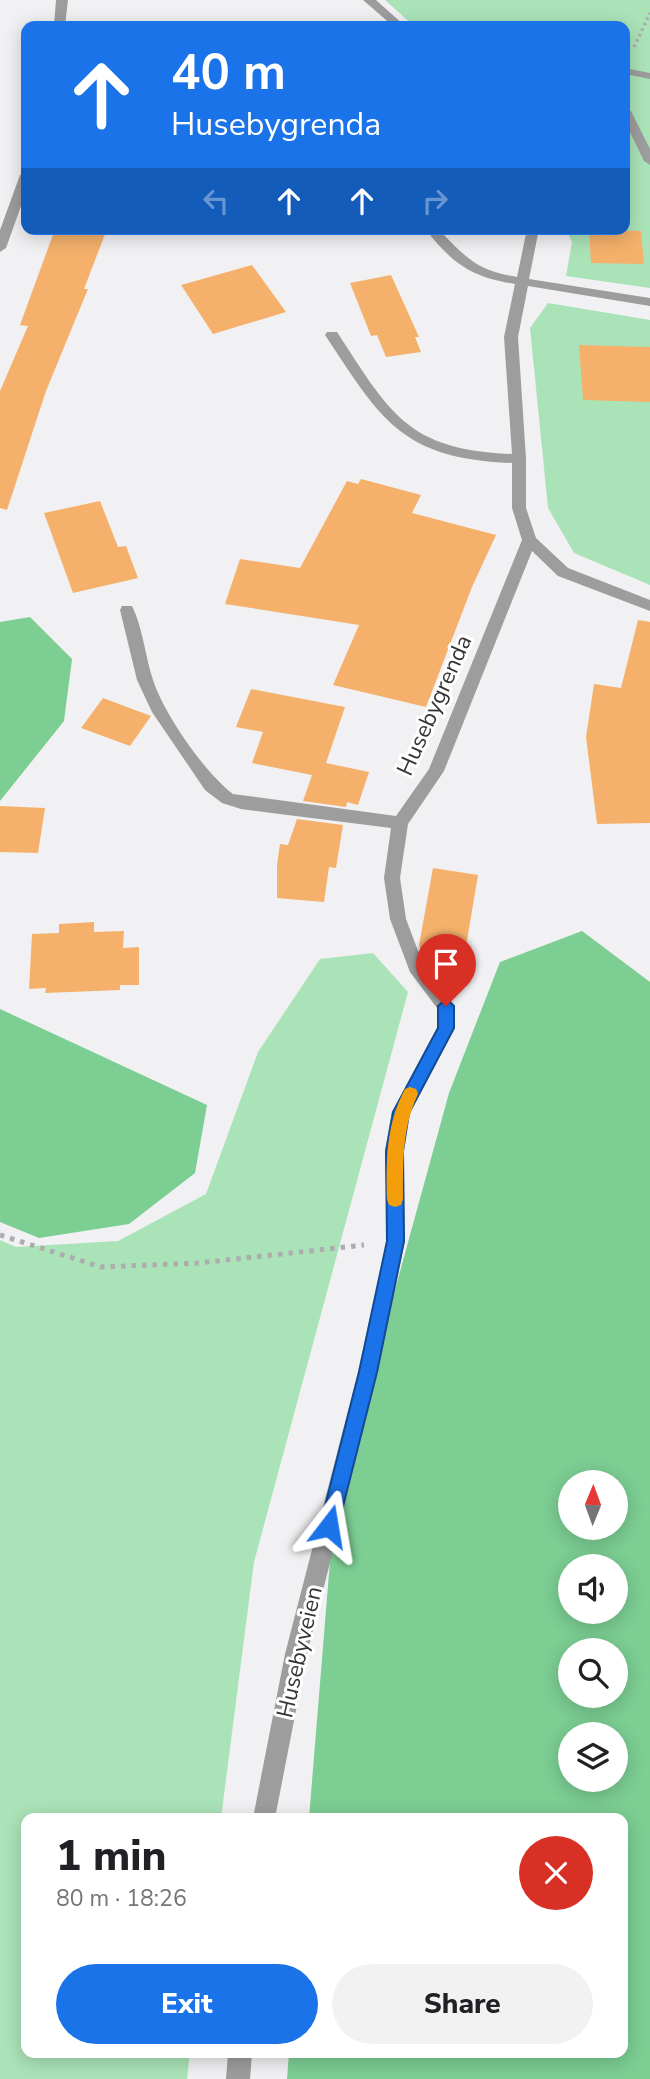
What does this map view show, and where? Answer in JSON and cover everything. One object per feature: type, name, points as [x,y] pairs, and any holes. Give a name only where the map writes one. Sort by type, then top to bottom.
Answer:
[{"type":"street","points":[[60,21],[62,0]]},
{"type":"street","points":[[369,0],[393,21]]},
{"type":"street","points":[[630,74],[650,76]]},
{"type":"street","points":[[630,121],[650,161]]},
{"type":"street","points":[[0,248],[21,188]]},
{"type":"street","points":[[437,235],[467,266],[495,277],[650,302]]},
{"type":"street","points":[[532,235],[511,337],[519,458],[519,508],[529,540],[563,572],[650,606]]},
{"type":"street","points":[[331,335],[378,405],[390,419],[414,438],[461,455],[519,458]]},
{"type":"street","name":"Husebygrenda","points":[[396,1241],[394,1151],[401,1112],[446,1028],[446,1006],[415,967],[398,919],[392,878],[400,823],[436,771],[529,540]]},
{"type":"street","points":[[127,610],[145,680],[157,708],[211,786],[228,799],[242,803],[400,823]]},
{"type":"street","name":"Husebyveien","points":[[265,1813],[296,1654],[368,1372],[396,1241]]},
{"type":"street","points":[[238,2079],[240,2058]]},
{"type":"path","points":[[630,55],[650,13]]},
{"type":"path","points":[[0,1235],[101,1267],[199,1263],[396,1241]]},
{"type":"green space","points":[[385,0],[650,0],[650,288],[566,276],[572,242],[569,235],[630,235],[630,21],[408,21]]},
{"type":"green space","points":[[548,303],[650,320],[650,585],[574,553],[548,508],[530,328]]},
{"type":"green space","points":[[30,617],[72,659],[64,721],[0,801],[0,622]]},
{"type":"green space","points":[[582,931],[650,982],[650,2079],[287,2079],[289,2058],[628,2058],[628,1813],[309,1813],[334,1512],[449,1093],[500,962]]},
{"type":"green space","points":[[373,953],[408,992],[254,1562],[222,1813],[21,1813],[21,2058],[189,2058],[187,2079],[0,2079],[0,1240],[16,1247],[118,1241],[206,1194],[258,1052],[320,959]]},
{"type":"green space","points":[[0,1009],[207,1105],[195,1173],[129,1224],[39,1238],[0,1222]]},
{"type":"building","points":[[630,231],[641,231],[644,264],[591,263],[589,235],[630,235]]},
{"type":"building","points":[[53,235],[105,235],[84,289],[88,289],[46,391],[7,510],[0,508],[0,391],[28,326],[20,325]]},
{"type":"building","points":[[252,265],[286,312],[213,334],[181,285]]},
{"type":"building","points":[[391,275],[419,337],[415,337],[421,352],[386,357],[377,335],[371,336],[350,283]]},
{"type":"building","points":[[579,345],[650,347],[650,402],[583,400]]},
{"type":"building","points":[[361,479],[421,495],[412,513],[496,535],[472,587],[426,707],[333,685],[359,625],[225,604],[240,559],[300,568],[347,481],[358,484]]},
{"type":"building","points":[[100,501],[118,547],[126,546],[138,578],[73,593],[44,513]]},
{"type":"building","points":[[638,620],[650,622],[650,823],[597,824],[586,737],[594,684],[621,688]]},
{"type":"building","points":[[251,689],[345,707],[326,763],[369,772],[358,805],[347,802],[346,807],[303,801],[312,775],[252,763],[263,732],[236,727]]},
{"type":"building","points":[[103,698],[151,716],[130,746],[81,728]]},
{"type":"building","points":[[0,806],[45,808],[38,853],[0,852]]},
{"type":"building","points":[[297,819],[343,825],[336,868],[329,867],[324,902],[277,898],[280,844],[288,845]]},
{"type":"building","points":[[433,868],[478,875],[464,958],[421,951],[419,945]]},
{"type":"building","points":[[94,922],[94,932],[124,931],[123,948],[139,947],[139,985],[120,985],[120,990],[45,993],[46,988],[29,989],[32,934],[59,933],[59,924]]},
{"type":"slow traffic","points":[[395,1199],[394,1151],[401,1112],[410,1094]]},
{"type":"route","points":[[329,1526],[368,1372],[396,1241],[394,1151],[401,1112],[446,1028],[446,1006]]}]
